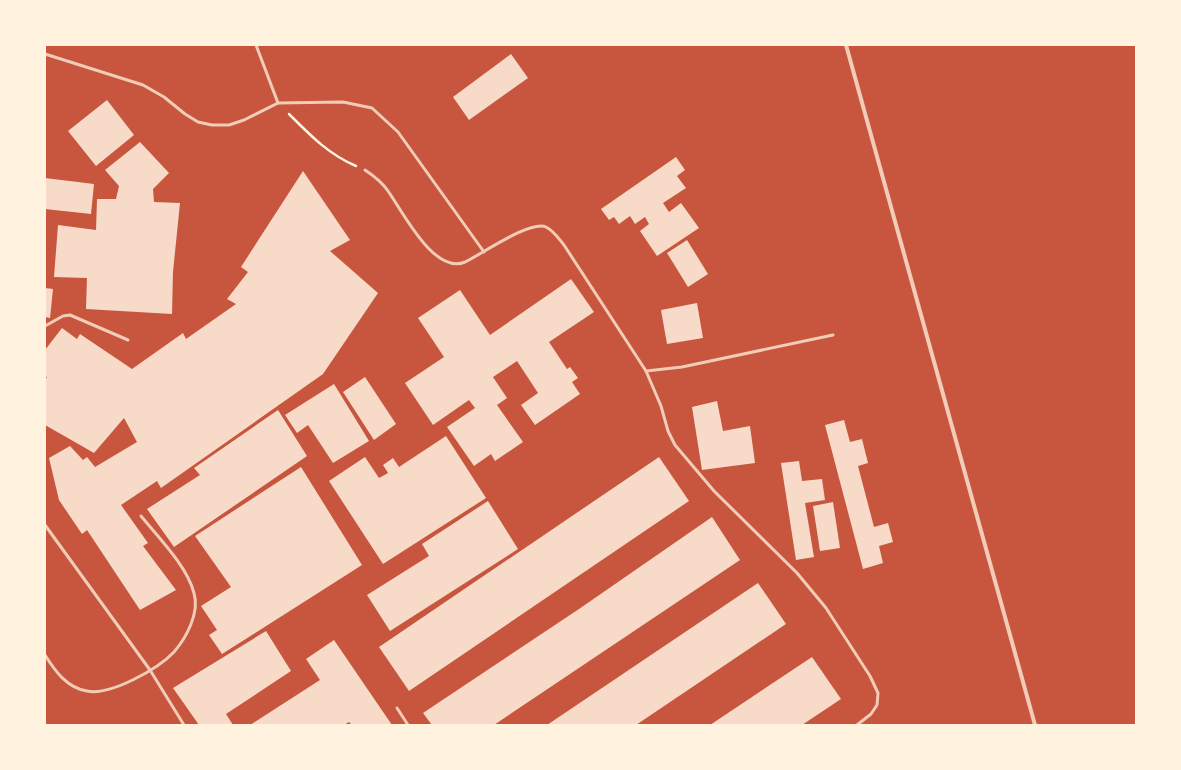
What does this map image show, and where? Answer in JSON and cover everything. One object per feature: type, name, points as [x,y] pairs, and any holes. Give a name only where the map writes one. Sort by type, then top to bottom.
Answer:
[{"type":"street","points":[[846,45],[1035,725]]},
{"type":"lane","points":[[256,45],[278,103]]},
{"type":"lane","points":[[45,54],[143,85],[164,97],[185,114],[198,122],[212,125],[229,125],[278,103],[344,102],[372,108],[398,132],[484,252]]},
{"type":"lane","points":[[366,170],[377,178],[387,190],[408,220],[440,260],[456,265],[484,252],[530,227],[545,227],[555,234],[564,245],[646,371],[661,406],[668,431],[675,445],[714,491],[797,573],[826,608],[870,676],[878,693],[877,705],[871,714],[857,725]]},
{"type":"lane","points":[[45,326],[63,316],[70,315],[128,340]]},
{"type":"lane","points":[[646,371],[682,367],[833,335]]},
{"type":"lane","points":[[45,655],[52,666],[68,684],[86,691],[96,692],[112,689],[150,670],[173,652],[189,630],[194,611],[195,595],[186,574],[142,516]]},
{"type":"lane","points":[[45,525],[150,670],[184,725]]},
{"type":"lane","points":[[397,708],[408,725]]},
{"type":"path","points":[[278,103],[318,143],[340,159],[366,170]]},
{"type":"building","points":[[511,54],[528,78],[469,120],[453,97]]},
{"type":"building","points":[[107,100],[134,135],[96,166],[68,131]]},
{"type":"building","points":[[140,142],[169,173],[153,189],[154,202],[180,203],[173,272],[172,314],[86,309],[87,278],[54,277],[58,225],[96,230],[97,199],[116,199],[119,186],[105,170]]},
{"type":"building","points":[[676,157],[685,170],[677,176],[686,188],[663,203],[669,212],[681,203],[699,228],[657,256],[640,231],[649,224],[645,217],[635,224],[630,216],[619,224],[614,217],[609,220],[601,209]]},
{"type":"building","points":[[303,171],[350,240],[330,251],[378,293],[323,374],[161,488],[157,481],[121,505],[148,543],[143,546],[176,590],[140,610],[87,530],[82,534],[59,500],[49,458],[70,446],[83,460],[87,457],[95,467],[137,442],[124,418],[94,453],[45,425],[45,380],[47,377],[45,376],[45,350],[62,328],[77,339],[80,334],[132,369],[183,333],[186,339],[236,304],[227,299],[248,272],[241,267]]},
{"type":"building","points":[[45,178],[94,184],[91,214],[45,209]]},
{"type":"building","points":[[687,240],[708,274],[688,287],[667,253]]},
{"type":"building","points":[[571,279],[594,312],[549,342],[567,369],[570,367],[578,378],[572,382],[580,394],[535,425],[521,405],[538,393],[517,361],[493,377],[507,398],[497,405],[523,442],[495,461],[491,454],[474,466],[447,427],[475,408],[469,400],[433,425],[405,383],[444,357],[418,318],[460,290],[490,335]]},
{"type":"building","points":[[45,288],[53,289],[50,318],[45,317]]},
{"type":"building","points":[[697,303],[703,338],[667,344],[661,310]]},
{"type":"building","points":[[365,377],[396,424],[374,440],[343,392]]},
{"type":"building","points":[[334,384],[369,441],[333,463],[308,425],[297,433],[285,415]]},
{"type":"building","points":[[717,401],[723,431],[750,426],[755,463],[702,470],[692,407]]},
{"type":"building","points":[[278,410],[307,456],[174,547],[147,509],[200,475],[194,468]]},
{"type":"building","points":[[844,420],[850,442],[862,439],[868,463],[858,466],[874,527],[888,523],[893,542],[879,546],[883,563],[863,569],[825,425]]},
{"type":"building","points":[[446,436],[486,498],[383,564],[329,481],[365,457],[379,478],[388,473],[383,465],[393,458],[399,467]]},
{"type":"building","points":[[659,457],[689,501],[409,691],[379,647]]},
{"type":"building","points":[[799,461],[802,481],[822,479],[825,500],[805,503],[814,557],[796,560],[781,463]]},
{"type":"building","points":[[301,467],[362,565],[222,654],[209,635],[217,630],[201,606],[231,587],[195,536]]},
{"type":"building","points":[[488,501],[518,549],[390,631],[367,595],[429,556],[422,544]]},
{"type":"building","points":[[833,502],[840,548],[820,551],[813,506]]},
{"type":"building","points":[[712,517],[740,560],[494,725],[432,725],[423,713],[579,609]]},
{"type":"building","points":[[758,583],[786,624],[636,725],[547,725]]},
{"type":"building","points":[[266,631],[291,671],[226,714],[233,725],[199,725],[173,688]]},
{"type":"building","points":[[334,640],[392,725],[352,725],[349,722],[344,725],[250,725],[320,680],[306,659]]},
{"type":"building","points":[[812,657],[841,699],[802,725],[710,725]]}]
